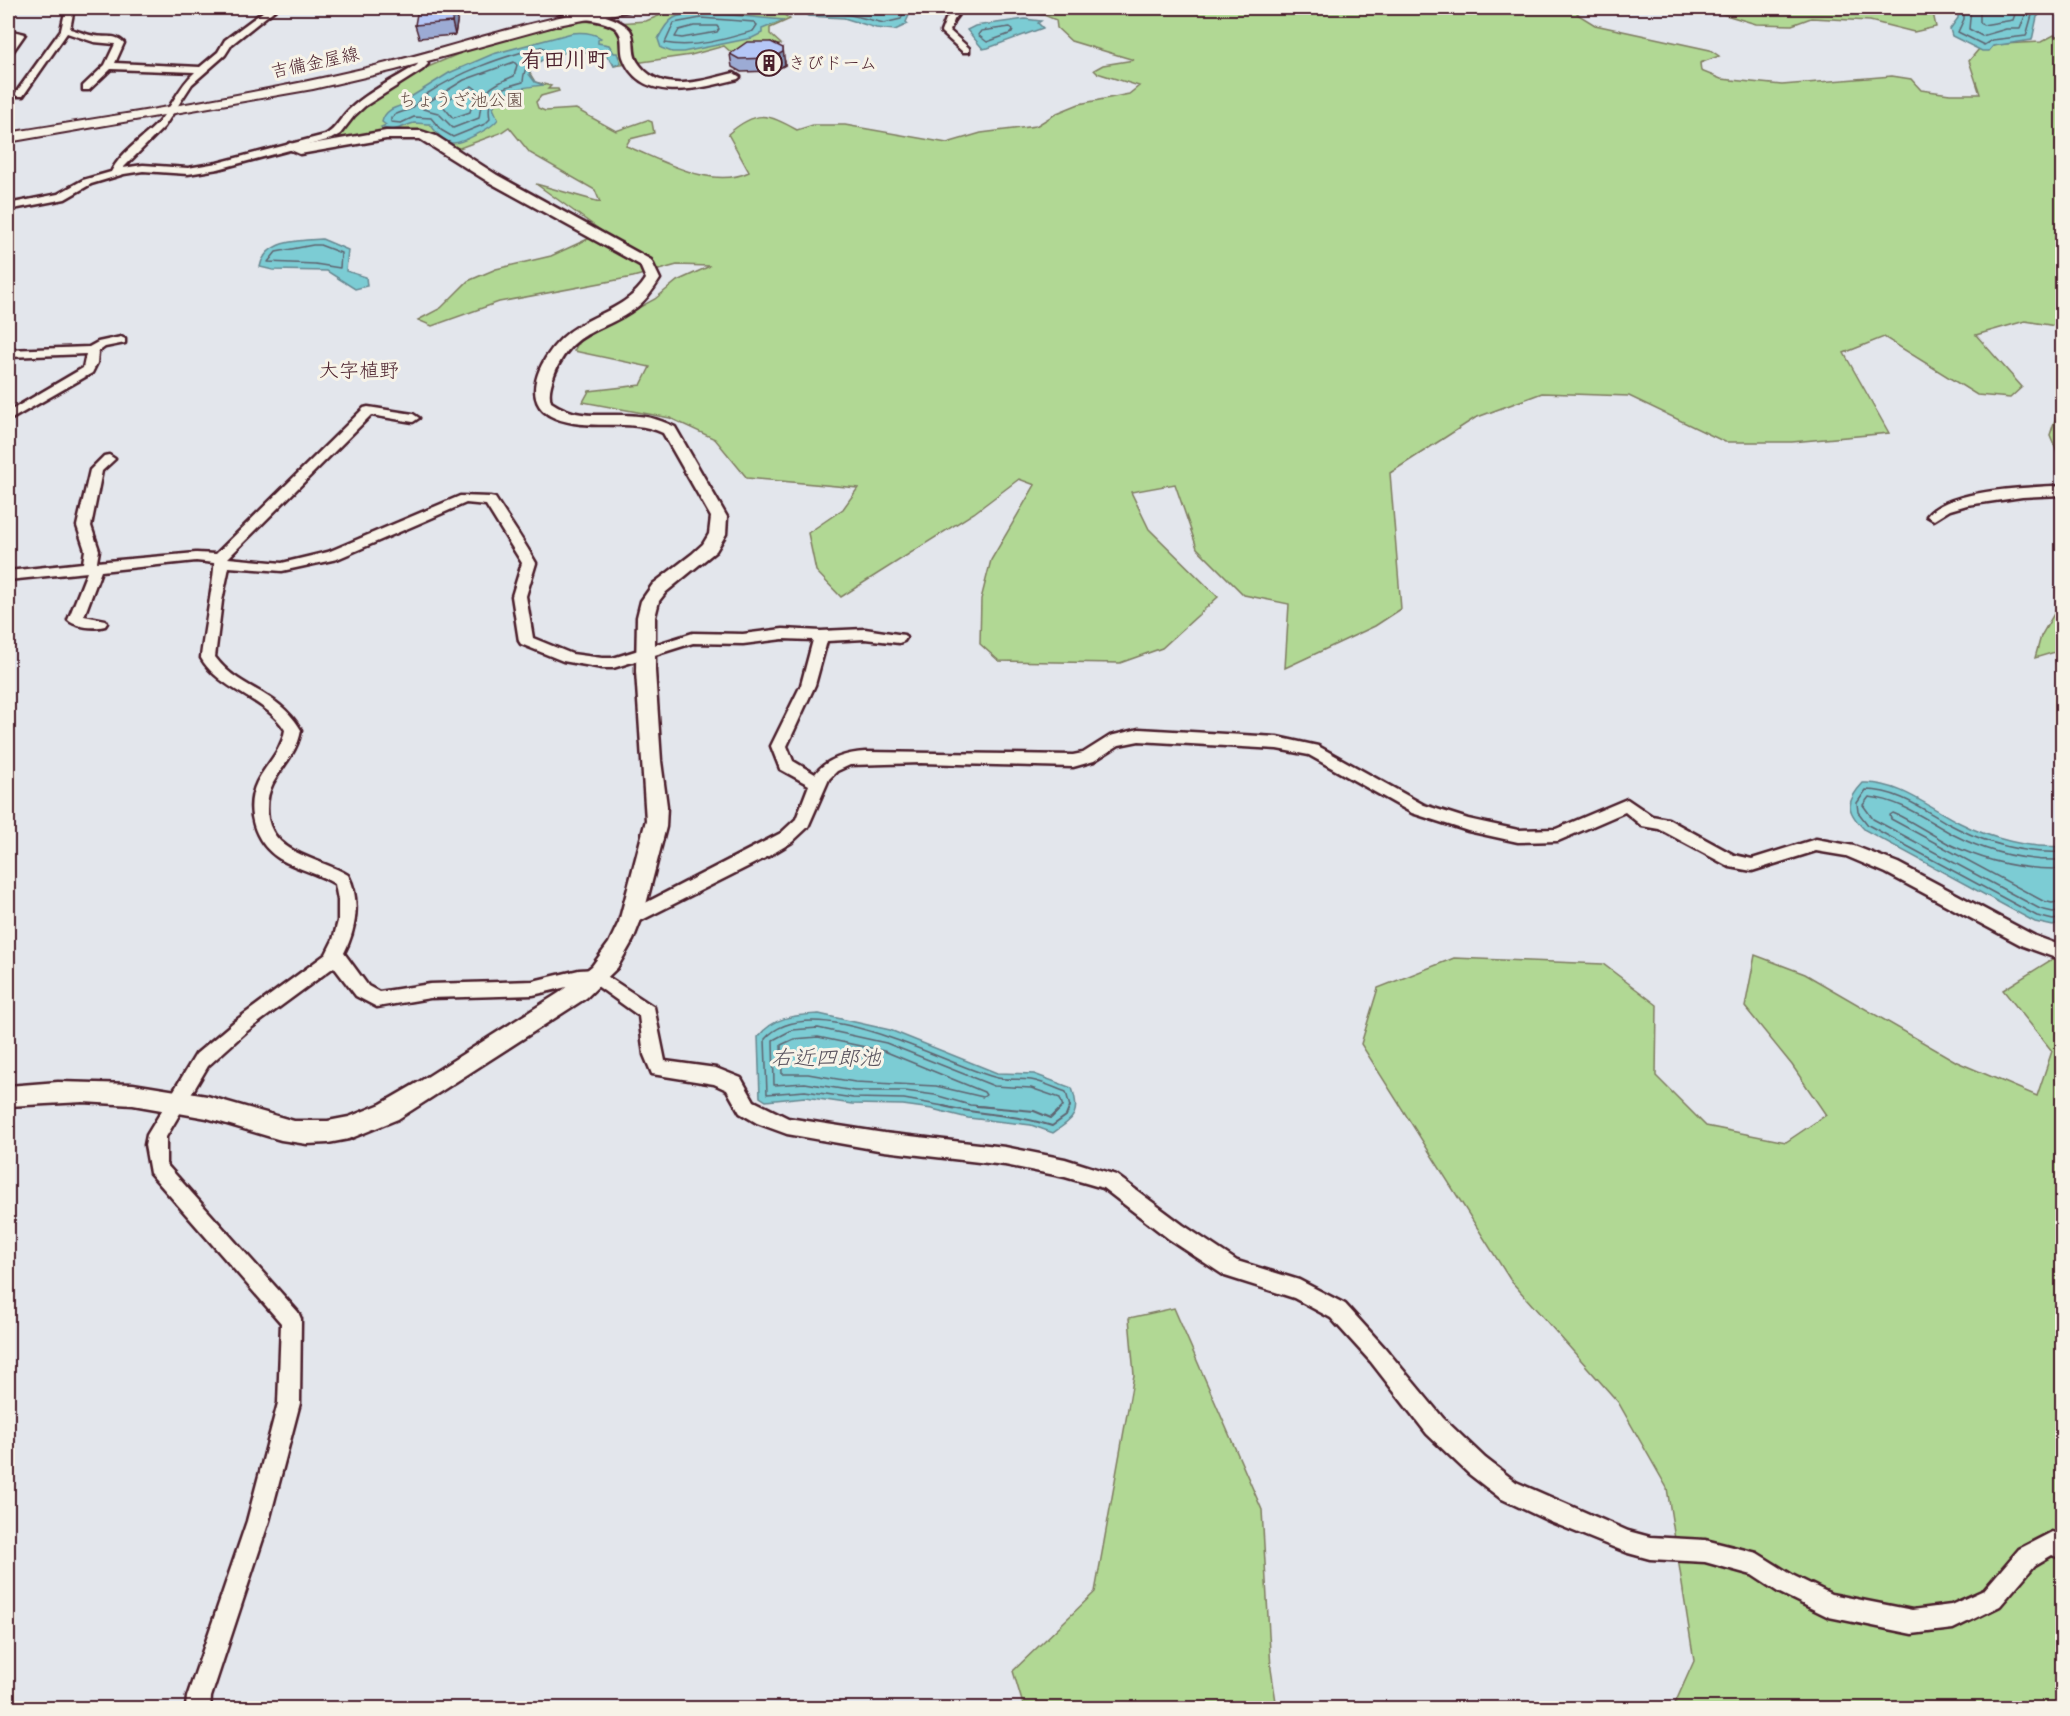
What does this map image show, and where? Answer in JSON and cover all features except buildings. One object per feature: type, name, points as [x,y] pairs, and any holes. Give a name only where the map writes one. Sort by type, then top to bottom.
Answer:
[{"type":"main road","name":"吉備金屋線","points":[[8,138],[299,87],[421,59],[525,28],[603,9],[625,8]]},
{"type":"street","points":[[8,15],[12,8]]},
{"type":"street","points":[[20,94],[65,30],[70,8]]},
{"type":"street","points":[[115,173],[115,168],[161,125],[189,82],[222,53],[228,42],[273,8]]},
{"type":"street","points":[[558,8],[610,22],[623,30],[628,38],[627,50],[630,59],[641,75],[651,82],[671,88],[682,88],[734,77]]},
{"type":"street","points":[[959,8],[950,19],[945,32],[966,50]]},
{"type":"street","points":[[65,30],[94,39],[119,41],[109,66],[86,88]]},
{"type":"street","points":[[8,52],[21,35],[10,34]]},
{"type":"street","points":[[8,207],[66,196],[87,182],[115,173],[143,168],[196,170],[229,164],[336,133],[346,118],[359,106],[422,66],[421,59]]},
{"type":"street","points":[[109,66],[201,70]]},
{"type":"street","points":[[8,1096],[68,1090],[99,1091],[176,1101],[306,1133],[345,1128],[380,1116],[567,1000],[596,976],[617,949],[632,918],[658,814],[651,758],[646,617],[648,604],[661,585],[711,548],[719,531],[719,516],[669,430],[644,422],[565,417],[545,405],[541,393],[548,366],[561,344],[573,335],[634,302],[649,287],[653,279],[646,263],[492,178],[432,139],[421,135],[386,135],[300,150],[290,147]]},
{"type":"street","points":[[8,353],[92,350],[102,344],[120,341]]},
{"type":"street","points":[[8,417],[88,370],[92,363],[92,350]]},
{"type":"street","points":[[220,560],[368,411],[412,418]]},
{"type":"street","points":[[100,623],[75,620],[92,568],[92,550],[84,526],[88,515],[89,494],[94,484],[96,470],[109,459]]},
{"type":"street","points":[[1934,516],[1946,506],[1986,498],[2040,490],[2062,491]]},
{"type":"street","points":[[8,575],[196,557],[282,567],[332,556],[465,499],[490,501],[529,563],[519,596],[526,641],[562,656],[602,664],[613,663],[693,638],[743,639],[783,634],[821,636],[865,634],[899,638]]},
{"type":"street","points":[[198,1708],[199,1697],[258,1521],[289,1403],[291,1319],[157,1167],[155,1145],[157,1135],[202,1059],[217,1044],[326,964],[339,949],[348,918],[348,903],[342,880],[334,873],[280,851],[265,834],[260,819],[260,795],[265,782],[292,739],[293,729],[284,717],[216,670],[208,658],[213,612],[223,569],[220,560]]},
{"type":"street","points":[[816,783],[786,765],[779,746],[808,685],[821,636]]},
{"type":"street","points":[[632,918],[750,858],[793,832],[800,826],[810,808],[816,783],[825,773],[844,761],[859,758],[1073,760],[1088,757],[1115,740],[1139,735],[1277,743],[1313,750],[1418,809],[1468,825],[1518,836],[1558,835],[1627,805],[1648,822],[1662,823],[1731,861],[1752,865],[1816,845],[1848,850],[1892,867],[2029,941],[2053,950],[2062,950]]},
{"type":"street","points":[[335,954],[363,991],[377,1000],[430,991],[533,988],[579,977],[596,976],[648,1012],[653,1055],[659,1068],[716,1076],[734,1084],[747,1107],[764,1117],[787,1126],[1045,1164],[1109,1181],[1176,1232],[1232,1269],[1299,1290],[1338,1311],[1378,1354],[1435,1426],[1476,1466],[1508,1490],[1628,1542],[1650,1548],[1706,1551],[1756,1565],[1786,1584],[1829,1605],[1912,1622],[1953,1617],[1992,1599],[2027,1557],[2052,1543],[2062,1548]]},
{"type":"green space","name":"ちょうざ池公園","points":[[678,8],[727,8],[783,14],[790,19],[770,28],[770,34],[781,44],[734,55],[724,46],[691,55],[614,66],[610,58],[601,55],[578,52],[555,54],[535,64],[529,72],[535,82],[551,86],[548,89],[559,91],[541,96],[536,102],[538,108],[545,111],[576,109],[616,131],[647,120],[652,122],[654,133],[630,139],[626,146],[687,171],[719,178],[734,177],[749,172],[728,134],[754,118],[769,117],[797,130],[813,125],[845,125],[947,143],[981,133],[1036,126],[1057,113],[1079,104],[1129,94],[1139,86],[1097,73],[1094,70],[1103,65],[1134,60],[1071,41],[1057,28],[1056,20],[1044,15],[1013,10],[1017,8],[1128,8],[1138,10],[1154,8],[1584,8],[1577,14],[1595,25],[1710,50],[1719,56],[1700,63],[1701,71],[1721,79],[1782,85],[1892,76],[1911,79],[1921,90],[1950,94],[1980,94],[1969,61],[1979,49],[2003,44],[2041,42],[2054,35],[2062,38],[2062,327],[2025,321],[1976,335],[2022,387],[2010,398],[1977,395],[1884,337],[1844,353],[1889,433],[1792,442],[1725,442],[1629,396],[1542,393],[1475,418],[1390,473],[1401,609],[1375,626],[1285,668],[1289,604],[1244,595],[1197,548],[1175,484],[1131,492],[1149,529],[1218,597],[1162,648],[1120,663],[999,661],[980,644],[981,599],[991,560],[1035,485],[1019,479],[974,513],[841,597],[816,571],[808,533],[843,509],[858,488],[747,478],[715,439],[670,418],[583,402],[589,391],[641,385],[650,367],[574,351],[580,340],[655,299],[677,281],[710,266],[677,265],[633,277],[499,302],[432,326],[418,320],[441,308],[468,281],[496,269],[551,256],[603,232],[536,184],[600,202],[595,190],[530,153],[509,127],[500,133],[457,149],[436,137],[414,131],[376,133],[311,146],[310,143],[331,138],[363,106],[421,70],[463,52],[515,36],[579,22],[593,21],[603,24],[646,21]]},
{"type":"green space","points":[[1702,8],[1932,8],[1936,27],[1914,32],[1870,21],[1811,18],[1792,25],[1756,24]]},
{"type":"green space","points":[[2062,398],[2062,464],[2050,435]]},
{"type":"green space","points":[[2062,600],[2062,650],[2035,658],[2041,636]]},
{"type":"green space","points":[[2062,953],[2062,1708],[1673,1708],[1694,1661],[1667,1488],[1618,1402],[1511,1281],[1361,1044],[1378,988],[1454,958],[1603,964],[1657,1005],[1656,1076],[1706,1126],[1786,1142],[1826,1115],[1792,1065],[1745,1007],[1755,955],[1805,974],[1957,1062],[2037,1096],[2052,1051],[2003,990]]},
{"type":"green space","points":[[1174,1308],[1262,1510],[1271,1669],[1277,1708],[1024,1708],[1013,1671],[1095,1592],[1134,1375],[1129,1318]]},
{"type":"water","points":[[820,8],[918,8],[912,9],[906,22],[908,24],[895,30],[876,28],[844,18],[806,14]]},
{"type":"water","points":[[1958,8],[2042,8],[2045,10],[2037,17],[2032,40],[1993,46],[1989,51],[1982,51],[1952,36],[1950,29],[1958,18]]},
{"type":"water","points":[[700,12],[784,20],[762,29],[762,33],[752,38],[683,52],[672,52],[661,48],[658,39],[670,21],[684,14]]},
{"type":"water","points":[[1025,19],[1041,21],[1038,23],[1043,28],[983,49],[967,30],[975,26]]},
{"type":"water","points":[[572,33],[587,33],[601,38],[598,43],[609,45],[614,53],[617,53],[621,63],[614,66],[609,58],[586,52],[571,52],[544,59],[534,66],[529,74],[535,82],[544,85],[507,93],[496,102],[493,108],[498,119],[495,122],[477,134],[456,143],[445,140],[430,124],[414,123],[394,130],[381,127],[386,125],[382,122],[389,111],[409,103],[409,98],[449,73],[493,54]]},
{"type":"water","points":[[322,239],[348,250],[346,271],[366,277],[367,286],[355,289],[327,271],[273,270],[260,267],[269,251],[284,243]]},
{"type":"water","points":[[1863,783],[1889,786],[1960,823],[1997,838],[2037,846],[2062,846],[2062,923],[2053,926],[2035,922],[1865,830],[1854,818],[1850,807],[1853,796]]},
{"type":"water","name":"右近四郎池","points":[[819,1014],[890,1030],[997,1073],[1034,1074],[1072,1088],[1076,1104],[1074,1115],[1053,1133],[1031,1125],[968,1118],[903,1105],[852,1104],[805,1097],[766,1101],[760,1097],[758,1037],[770,1025],[785,1018]]},
{"type":"place","name":"きびドーム","points":[[769,63]]},
{"type":"district","name":"有田川町","points":[[565,60]]},
{"type":"district","name":"大字植野","points":[[359,371]]}]
